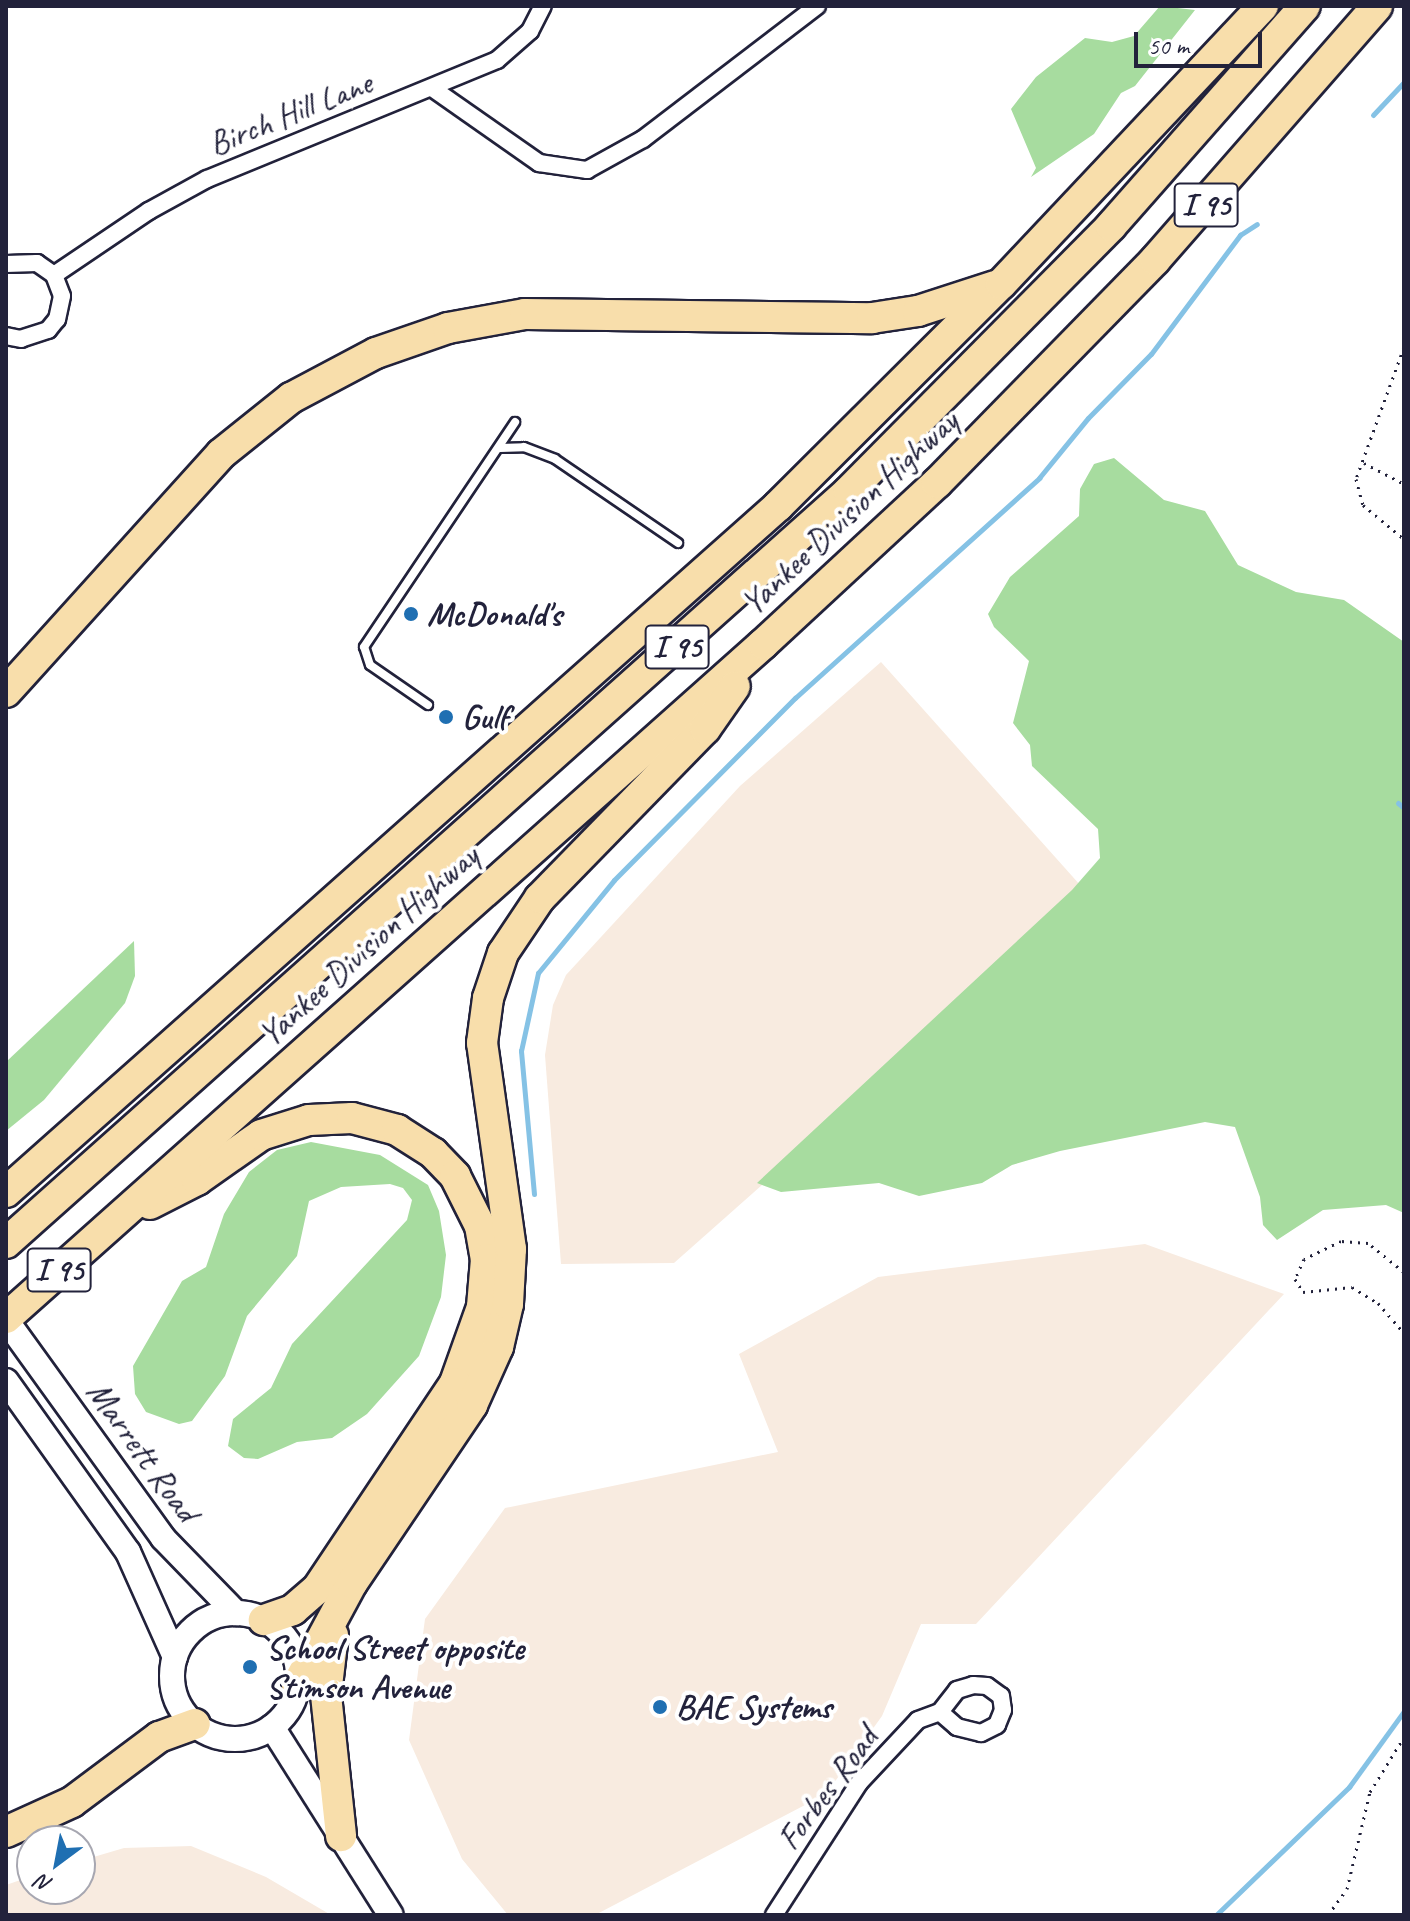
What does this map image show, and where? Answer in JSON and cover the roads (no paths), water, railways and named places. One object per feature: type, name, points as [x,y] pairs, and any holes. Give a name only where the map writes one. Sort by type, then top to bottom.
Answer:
[{"type":"highway","points":[[6,1192],[733,547],[1001,284],[1263,6]]},
{"type":"highway","name":"Yankee Division Highway","points":[[6,1243],[860,480],[1111,226],[1305,6]]},
{"type":"highway","name":"Yankee Division Highway","points":[[6,1319],[763,644],[1070,351],[1218,191],[1377,6]]},
{"type":"highway","points":[[6,692],[221,454],[291,398],[376,353],[448,328],[525,314],[872,318],[932,307],[1001,284]]},
{"type":"highway","points":[[297,1685],[347,1592],[472,1405],[503,1329],[511,1240],[482,1043],[488,998],[503,953],[540,898],[705,729],[763,644]]},
{"type":"highway","points":[[112,1223],[197,1180],[252,1139],[289,1124],[329,1118],[372,1121],[418,1142],[455,1176],[476,1214],[485,1248],[484,1295],[473,1344],[455,1383],[318,1588],[297,1607],[250,1616]]},
{"type":"highway","points":[[341,1836],[326,1679],[347,1592]]},
{"type":"highway","points":[[6,1832],[72,1802],[150,1742],[195,1724]]},
{"type":"main road","name":"Marrett Road","points":[[6,1319],[163,1538],[250,1616]]},
{"type":"main road","name":"Marrett Road","points":[[6,1381],[128,1552],[175,1657]]},
{"type":"main road","points":[[250,1616],[292,1650],[297,1685],[289,1708],[272,1727],[251,1737],[227,1738],[195,1724],[176,1695],[175,1657],[198,1625],[250,1616]]},
{"type":"main road","points":[[272,1727],[391,1915]]},
{"type":"street","name":"Birch Hill Lane","points":[[54,275],[181,192],[497,60],[530,31],[543,6]]},
{"type":"street","points":[[432,88],[539,163],[587,170],[643,139],[817,6]]},
{"type":"street","points":[[6,264],[27,260],[54,275],[62,296],[57,319],[35,337],[6,336]]},
{"type":"street","name":"Forbes Road","points":[[774,1915],[859,1783],[918,1720],[940,1712]]},
{"type":"lane","points":[[428,705],[370,665],[364,647],[515,422]]},
{"type":"lane","points":[[494,454],[510,445],[548,455],[678,543]]},
{"type":"waterway","points":[[1373,115],[1404,82]]},
{"type":"waterway","points":[[534,1194],[521,1051],[538,973],[614,880],[795,698],[1039,478],[1088,418],[1151,354],[1240,235],[1257,224]]},
{"type":"waterway","points":[[1398,803],[1404,808]]},
{"type":"waterway","points":[[1216,1915],[1349,1787],[1404,1711]]},
{"type":"place","name":"McDonald's","points":[[411,614]]},
{"type":"place","name":"Gulf","points":[[446,717]]},
{"type":"place","name":"School Street opposite Stimson Avenue","points":[[250,1667]]},
{"type":"place","name":"BAE Systems","points":[[660,1707]]}]
